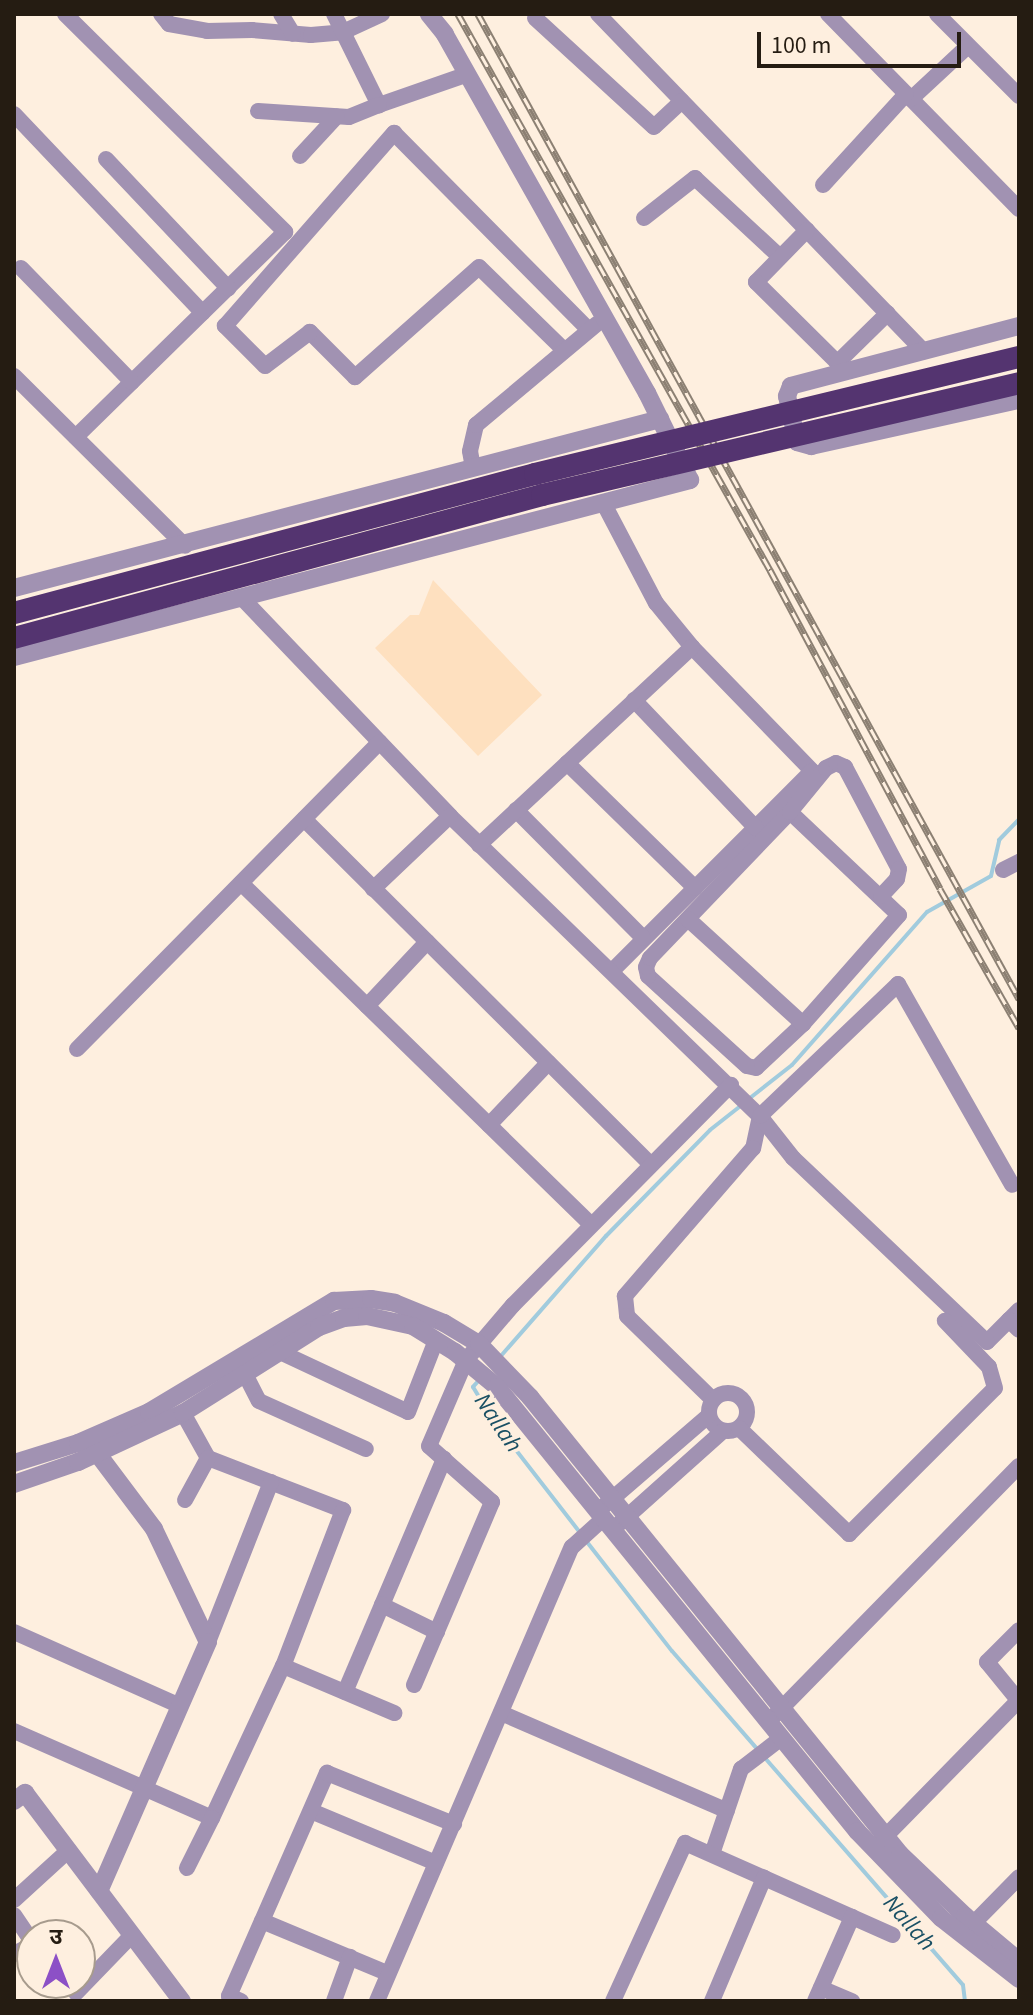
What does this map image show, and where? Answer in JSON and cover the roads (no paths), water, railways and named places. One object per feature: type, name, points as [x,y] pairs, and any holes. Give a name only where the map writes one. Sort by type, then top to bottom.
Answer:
[{"type":"highway","points":[[14,613],[535,474],[1019,358]]},
{"type":"highway","points":[[14,638],[542,495],[1019,383]]},
{"type":"street","points":[[65,14],[285,232],[76,437]]},
{"type":"street","points":[[161,14],[169,24],[207,31],[293,34],[343,32],[382,14]]},
{"type":"street","points":[[216,14],[224,31]]},
{"type":"street","points":[[281,14],[293,34]]},
{"type":"street","points":[[334,14],[379,105]]},
{"type":"street","points":[[14,657],[690,480],[660,419],[468,74],[429,14]]},
{"type":"street","points":[[598,14],[924,351],[1005,330],[1019,326],[961,341],[947,345],[918,353],[842,367],[791,386],[787,396],[797,442],[811,446],[1019,400]]},
{"type":"street","points":[[828,14],[1019,209]]},
{"type":"street","points":[[937,14],[1019,96]]},
{"type":"street","points":[[535,18],[654,127],[682,101]]},
{"type":"street","points":[[823,185],[909,97],[968,46]]},
{"type":"street","points":[[258,111],[349,117],[468,74]]},
{"type":"street","points":[[14,114],[203,313]]},
{"type":"street","points":[[300,156],[337,116]]},
{"type":"street","points":[[563,349],[479,267],[355,377],[310,332],[265,366],[225,326],[394,133],[589,330]]},
{"type":"street","points":[[106,159],[228,288]]},
{"type":"street","points":[[644,218],[695,178],[780,257]]},
{"type":"street","points":[[807,230],[756,282],[842,367]]},
{"type":"street","points":[[21,268],[132,382]]},
{"type":"street","points":[[842,367],[888,313]]},
{"type":"street","points":[[473,468],[470,451],[476,425],[563,349],[605,319]]},
{"type":"street","points":[[1019,334],[1019,358]]},
{"type":"street","points":[[14,376],[185,546]]},
{"type":"street","points":[[14,588],[185,546],[660,419]]},
{"type":"street","points":[[604,504],[648,593],[692,647],[812,771],[612,971]]},
{"type":"street","points":[[241,597],[479,845],[731,1085],[793,1158],[987,1342],[1016,1320]]},
{"type":"street","points":[[479,845],[692,647]]},
{"type":"street","points":[[634,700],[756,828]]},
{"type":"street","points":[[77,1049],[380,742]]},
{"type":"street","points":[[567,763],[695,888]]},
{"type":"street","points":[[790,812],[899,915],[803,1024],[756,1068],[747,1066],[648,976],[646,967],[650,958],[790,812],[826,768],[836,763],[845,767],[899,869],[897,879],[881,896]]},
{"type":"street","points":[[516,810],[643,938]]},
{"type":"street","points":[[373,889],[450,816]]},
{"type":"street","points":[[304,819],[650,1164]]},
{"type":"street","points":[[1003,870],[1019,862]]},
{"type":"street","points":[[241,883],[591,1225]]},
{"type":"street","points":[[688,919],[803,1024]]},
{"type":"street","points":[[367,1006],[427,942]]},
{"type":"street","points":[[945,1321],[989,1367],[995,1388],[849,1534],[710,1408],[627,1316],[625,1296],[753,1148],[760,1116],[898,984],[1012,1185]]},
{"type":"street","points":[[675,1032],[692,1016]]},
{"type":"street","points":[[489,1125],[548,1063]]},
{"type":"street","points":[[414,1685],[492,1502],[429,1446],[484,1363],[591,1225],[731,1085]]},
{"type":"street","points":[[14,1484],[92,1446],[334,1301],[371,1299],[395,1303],[444,1323],[628,1516],[774,1716],[780,1739],[879,1843],[1019,1979]]},
{"type":"street","points":[[14,1463],[92,1446],[183,1413],[319,1327],[344,1318],[367,1316],[413,1326],[484,1363],[603,1520],[774,1716],[879,1843]]},
{"type":"street","points":[[280,1352],[408,1412],[436,1340]]},
{"type":"street","points":[[245,1374],[259,1401],[366,1449]]},
{"type":"street","points":[[377,2001],[579,1539],[603,1520],[613,1498],[710,1408],[730,1393],[745,1403],[745,1421],[628,1516],[603,1520]]},
{"type":"street","points":[[183,1413],[208,1458],[343,1510],[283,1666],[187,1868]]},
{"type":"street","points":[[92,1446],[154,1529],[208,1642]]},
{"type":"street","points":[[185,1500],[208,1458]]},
{"type":"street","points":[[345,1692],[444,1459]]},
{"type":"street","points":[[774,1716],[1019,1466]]},
{"type":"street","points":[[99,1891],[208,1642],[271,1482]]},
{"type":"street","points":[[382,1605],[437,1632]]},
{"type":"street","points":[[879,1843],[1019,1700],[987,1662],[1019,1630]]},
{"type":"street","points":[[14,1632],[180,1706]]},
{"type":"street","points":[[283,1666],[394,1713]]},
{"type":"street","points":[[501,1713],[727,1811]]},
{"type":"street","points":[[14,1731],[212,1818]]},
{"type":"street","points":[[712,1854],[741,1769],[780,1739]]},
{"type":"street","points":[[232,1999],[262,1921],[327,1773],[454,1824]]},
{"type":"street","points":[[14,1801],[25,1793],[182,2001]]},
{"type":"street","points":[[311,1811],[436,1863]]},
{"type":"street","points":[[613,2001],[685,1843],[893,1935]]},
{"type":"street","points":[[14,1900],[69,1850]]},
{"type":"street","points":[[967,1930],[1019,1877]]},
{"type":"street","points":[[712,2001],[764,1878]]},
{"type":"street","points":[[852,1917],[818,1994],[852,2001]]},
{"type":"street","points":[[262,1921],[387,1973]]},
{"type":"street","points":[[967,1930],[1019,1961]]},
{"type":"street","points":[[96,1969],[132,1935]]},
{"type":"street","points":[[334,2001],[350,1957]]},
{"type":"waterway","name":"Nallah","points":[[750,1098],[792,1065],[927,912],[991,876],[999,840],[1019,819]]},
{"type":"waterway","name":"Nallah","points":[[500,1357],[606,1236],[710,1130],[743,1104]]},
{"type":"waterway","name":"Nallah","points":[[481,1378],[473,1387],[495,1423],[582,1535]]},
{"type":"waterway","name":"Nallah","points":[[587,1542],[672,1651],[759,1751]]},
{"type":"waterway","name":"Nallah","points":[[765,1758],[963,1985],[965,2001]]},
{"type":"railway","points":[[458,14],[770,570],[940,889],[1019,1028]]},
{"type":"railway","points":[[478,14],[1019,999]]}]
